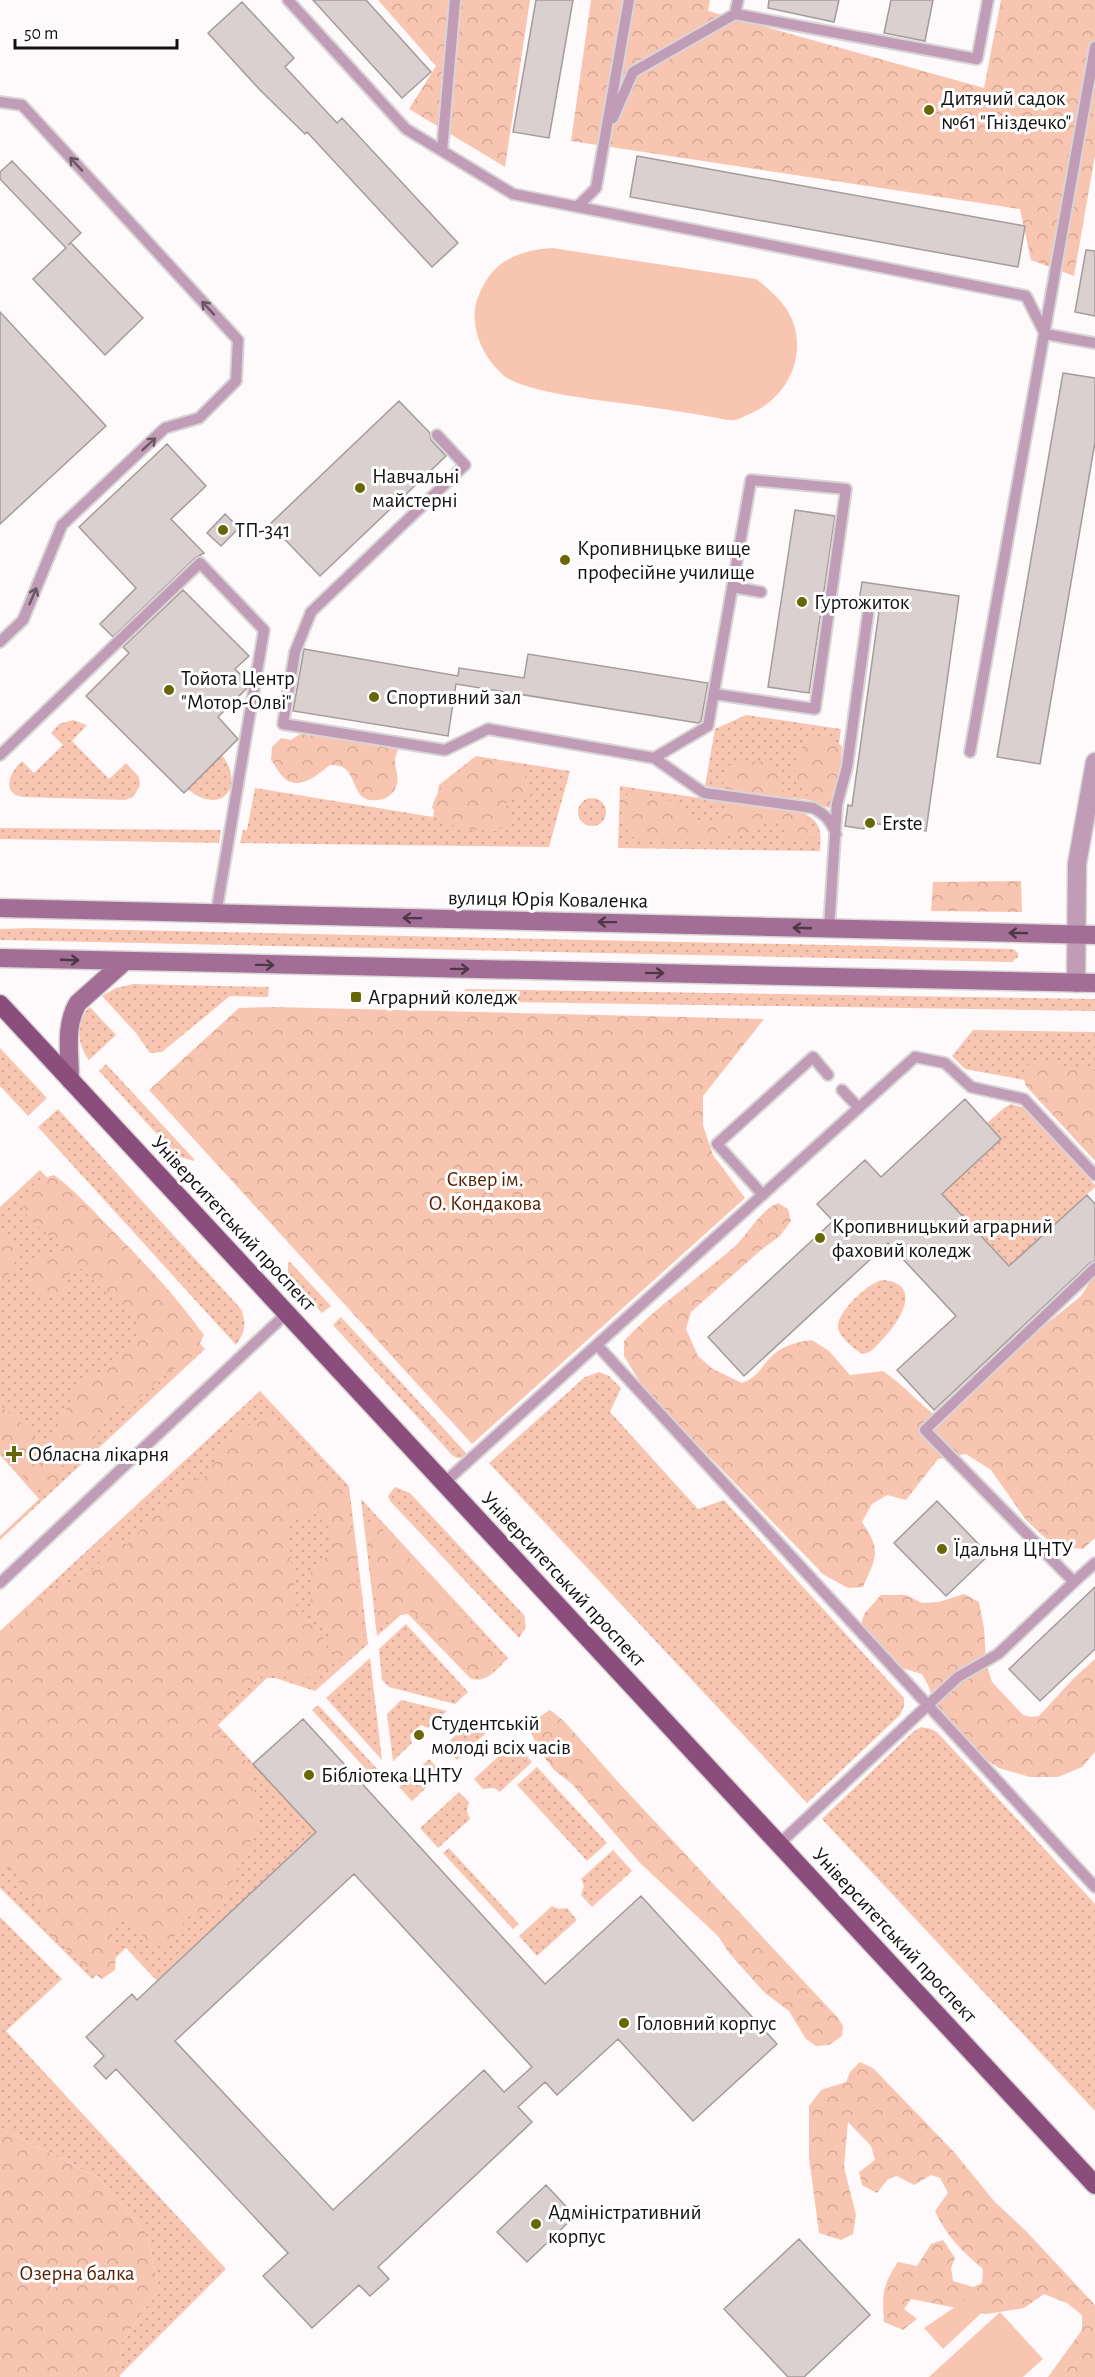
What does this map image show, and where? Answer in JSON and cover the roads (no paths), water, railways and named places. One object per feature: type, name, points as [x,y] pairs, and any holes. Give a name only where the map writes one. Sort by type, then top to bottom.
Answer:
[{"type":"main road","name":"вулиця Юрія Коваленка","points":[[0,908],[1095,935]]},
{"type":"main road","points":[[4,962],[124,962],[1095,983]]},
{"type":"main road","points":[[70,1080],[69,1034],[73,1011],[78,1003],[124,962]]},
{"type":"main road","name":"Університетський проспект","points":[[0,1004],[1095,2185]]},
{"type":"street","points":[[1077,983],[1077,864],[1095,762]]},
{"type":"lane","points":[[288,0],[406,129],[513,194],[1026,296],[1045,334]]},
{"type":"lane","points":[[442,151],[455,0]]},
{"type":"lane","points":[[577,207],[596,188],[629,0]]},
{"type":"lane","points":[[735,14],[738,0]]},
{"type":"lane","points":[[605,135],[633,72],[735,14],[976,59],[988,0]]},
{"type":"lane","points":[[970,752],[1095,47]]},
{"type":"lane","points":[[0,102],[22,105],[238,340],[236,381],[199,418],[165,428],[62,525],[23,620],[0,642]]},
{"type":"lane","points":[[1045,334],[1095,343]]},
{"type":"lane","points":[[437,435],[465,465],[311,612],[295,652],[283,724],[445,750],[488,729],[654,758],[704,793],[813,808],[827,818],[836,834]]},
{"type":"lane","points":[[654,758],[708,726],[751,480],[846,489],[815,709],[714,694]]},
{"type":"lane","points":[[0,755],[200,563],[264,630],[216,914]]},
{"type":"lane","points":[[732,587],[760,592]]},
{"type":"lane","points":[[829,928],[837,804],[847,767],[868,614]]},
{"type":"lane","points":[[763,1195],[717,1144],[813,1057],[828,1075]]},
{"type":"lane","points":[[444,1483],[915,1057],[945,1063],[971,1087],[1024,1099],[1095,1175]]},
{"type":"lane","points":[[842,1090],[859,1108]]},
{"type":"lane","points":[[1074,1582],[925,1430],[1095,1268]]},
{"type":"lane","points":[[0,1583],[287,1313]]},
{"type":"lane","points":[[597,1345],[1095,1887]]},
{"type":"lane","points":[[779,1844],[958,1677],[998,1654],[1095,1563]]},
{"type":"place","name":"Дитячий садок №61 \"Гніздечко\"","points":[[929,110]]},
{"type":"place","name":"Навчальні майстерні","points":[[360,488]]},
{"type":"place","name":"ТП-341","points":[[223,530]]},
{"type":"place","name":"Кропивницьке вище професійне училище","points":[[565,560]]},
{"type":"place","name":"Гуртожиток","points":[[802,602]]},
{"type":"place","name":"Тойота Центр \"Мотор-Олві\"","points":[[169,690]]},
{"type":"place","name":"Спортивний зал","points":[[374,697]]},
{"type":"place","name":"Erste","points":[[870,823]]},
{"type":"place","name":"Аграрний коледж","points":[[356,997]]},
{"type":"place","name":"Кропивницький аграрний фаховий коледж","points":[[820,1238]]},
{"type":"place","name":"Обласна лікарня","points":[[14,1454]]},
{"type":"place","name":"Їдальня ЦНТУ","points":[[942,1549]]},
{"type":"place","name":"Студентській молоді всіх часів","points":[[419,1735]]},
{"type":"place","name":"Бібліотека ЦНТУ","points":[[309,1775]]},
{"type":"place","name":"Головний корпус","points":[[624,2023]]},
{"type":"place","name":"Адміністративний корпус","points":[[536,2224]]},
{"type":"park label","name":"Сквер ім. О. Кондакова","points":[[485,1191]]},
{"type":"park label","name":"Озерна балка","points":[[77,2273]]}]
